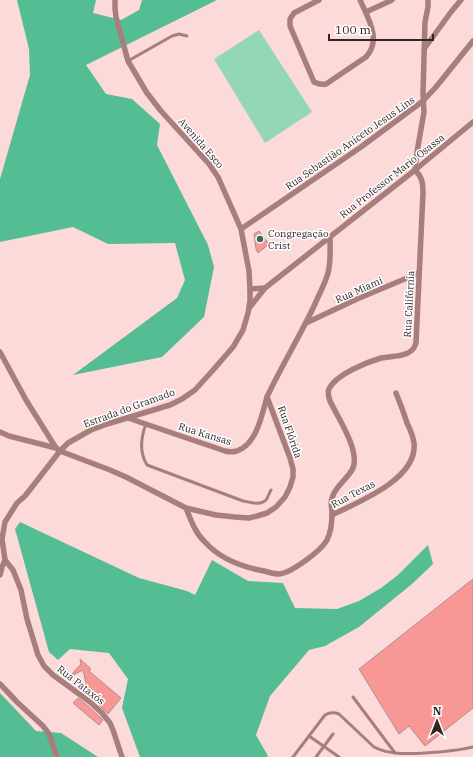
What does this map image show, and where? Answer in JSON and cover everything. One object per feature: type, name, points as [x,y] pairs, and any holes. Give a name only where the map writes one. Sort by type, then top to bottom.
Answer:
[{"type":"street","name":"Avenida Esco","points":[[115,0],[116,17],[128,61],[147,93],[161,111],[209,164],[218,177],[241,228],[249,271],[251,296],[249,308]]},
{"type":"street","points":[[319,0],[294,13],[290,19],[290,26],[314,82],[321,85],[332,80],[366,57],[370,52],[373,35],[372,27],[360,0]]},
{"type":"street","points":[[366,12],[392,0]]},
{"type":"street","points":[[415,170],[424,118],[424,49],[425,22],[428,0]]},
{"type":"street","points":[[424,49],[451,12],[462,0]]},
{"type":"street","name":"Rua Sebastião Aniceto Jesus Lins","points":[[241,228],[362,147],[423,101],[473,41]]},
{"type":"street","name":"Rua Professor Mario Osassa","points":[[249,308],[265,288],[415,170],[473,122]]},
{"type":"street","name":"Rua Califórnia","points":[[332,515],[332,497],[353,468],[354,459],[353,449],[328,396],[329,388],[342,375],[360,365],[382,358],[406,354],[414,348],[416,343],[423,184],[415,170]]},
{"type":"street","name":"Rua Flórida","points":[[58,449],[121,474],[186,508],[216,515],[249,518],[267,513],[276,507],[285,497],[290,487],[293,478],[293,469],[267,397],[306,323],[324,284],[330,260],[330,237]]},
{"type":"street","name":"Rua Miami","points":[[306,323],[419,273]]},
{"type":"street","points":[[250,289],[265,288]]},
{"type":"street","name":"Estrada do Gramado","points":[[2,521],[25,496],[58,449],[91,430],[170,405],[195,390],[232,347],[243,330],[249,308]]},
{"type":"street","points":[[0,352],[26,400],[58,449]]},
{"type":"street","name":"Rua Texas","points":[[186,508],[195,529],[204,542],[229,561],[249,568],[278,574],[286,572],[313,555],[324,545],[328,539],[332,515],[392,483],[410,462],[414,442],[396,394]]},
{"type":"street","name":"Rua Kansas","points":[[128,418],[225,451],[232,452],[243,448],[253,438],[258,429],[267,397]]},
{"type":"street","points":[[0,432],[9,436],[58,449]]},
{"type":"street","points":[[0,575],[5,560],[1,540],[2,521]]},
{"type":"street","name":"Rua Pataxós","points":[[5,560],[12,570],[21,590],[27,619],[38,655],[44,666],[53,675],[90,702],[102,713],[110,723],[122,757]]},
{"type":"street","points":[[0,684],[16,702],[43,726],[49,734],[57,757]]},
{"type":"lane","points":[[128,61],[172,36],[179,34],[186,36]]},
{"type":"lane","points":[[146,424],[141,443],[143,459],[147,465],[243,501],[255,504],[267,499],[271,490]]},
{"type":"lane","points":[[353,698],[395,753]]},
{"type":"lane","points":[[292,757],[325,715],[335,712],[380,751],[414,754],[473,747]]},
{"type":"lane","points":[[316,757],[333,734]]},
{"type":"lane","points":[[309,736],[339,757]]},
{"type":"shaded area","points":[[17,0],[96,0],[93,13],[121,20],[139,10],[142,0],[216,0],[86,65],[106,94],[132,99],[160,124],[157,145],[208,245],[214,267],[204,317],[162,357],[73,375],[177,298],[185,280],[175,243],[108,244],[73,227],[0,242],[0,179],[30,75],[29,49]]},
{"type":"shaded area","points":[[259,30],[312,112],[265,143],[214,59]]},
{"type":"shaded area","points":[[20,522],[139,578],[187,591],[195,595],[212,560],[248,581],[283,583],[295,608],[337,609],[359,601],[381,588],[398,575],[428,545],[433,564],[412,584],[359,627],[325,646],[309,650],[270,696],[256,735],[268,756],[267,757],[140,757],[122,708],[128,679],[109,653],[70,649],[58,660],[49,652],[15,529]]},
{"type":"shaded area","points":[[0,693],[36,731],[61,733],[98,757],[0,757]]},
{"type":"building","name":"Congregação Crist","points":[[259,231],[269,244],[258,253],[254,234]]},
{"type":"building","points":[[473,579],[473,708],[425,746],[409,726],[399,734],[359,669]]},
{"type":"building","points":[[80,659],[91,669],[89,671],[121,698],[108,714],[93,699],[83,692],[87,687],[83,670],[70,676],[81,664]]},
{"type":"building","points":[[78,698],[103,720],[99,725],[73,703]]},
{"type":"place","name":"Congregação Crist","points":[[260,239]]}]
